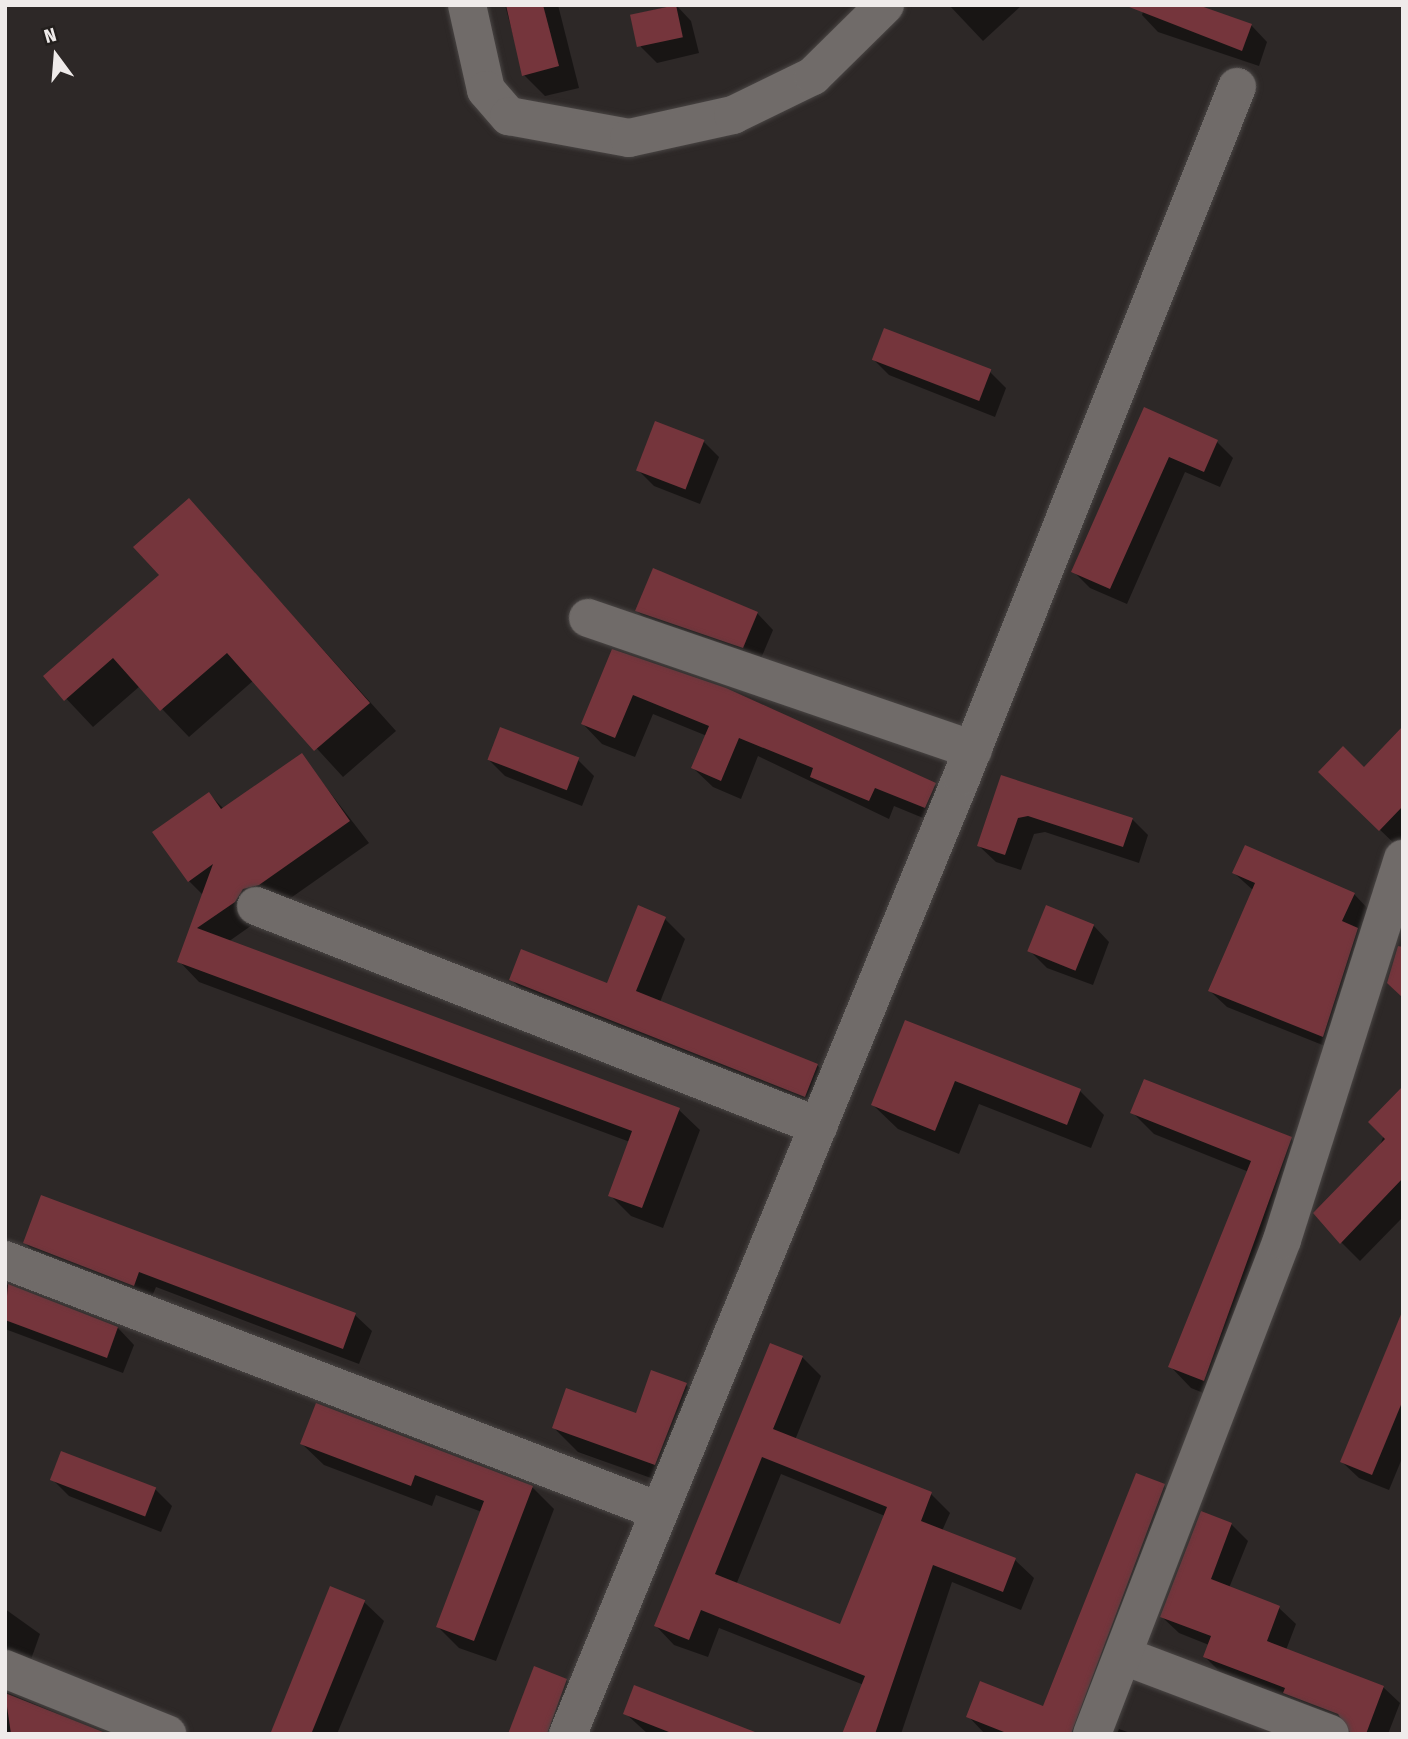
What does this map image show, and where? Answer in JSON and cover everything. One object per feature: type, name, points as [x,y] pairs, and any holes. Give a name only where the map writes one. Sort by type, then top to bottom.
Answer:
[{"type":"street","points":[[467,5],[486,90],[509,116],[629,138],[733,116],[813,76],[884,5]]},
{"type":"street","points":[[568,1734],[972,750],[1237,87]]},
{"type":"street","points":[[588,618],[972,750]]},
{"type":"street","points":[[1092,1734],[1282,1240],[1403,859]]},
{"type":"street","points":[[256,906],[818,1126]]},
{"type":"street","points":[[5,1260],[659,1511]]},
{"type":"street","points":[[1124,1656],[1330,1734]]},
{"type":"street","points":[[5,1669],[167,1734]]},
{"type":"building","points":[[506,5],[543,5],[559,66],[522,76]]},
{"type":"building","points":[[676,5],[683,37],[637,47],[630,15]]},
{"type":"building","points":[[1124,5],[1198,5],[1252,24],[1242,51]]},
{"type":"building","points":[[884,328],[991,369],[979,401],[872,360]]},
{"type":"building","points":[[1144,407],[1218,440],[1204,472],[1169,457],[1110,589],[1071,572]]},
{"type":"building","points":[[655,421],[704,440],[685,489],[636,470]]},
{"type":"building","points":[[189,498],[370,703],[314,751],[227,653],[160,711],[113,658],[64,701],[43,676],[159,575],[133,547]]},
{"type":"building","points":[[653,568],[758,612],[743,648],[635,611]]},
{"type":"building","points":[[612,649],[726,688],[936,783],[925,808],[875,788],[869,801],[810,777],[813,768],[739,738],[721,781],[691,768],[709,726],[633,695],[615,738],[581,724]]},
{"type":"building","points":[[1403,726],[1403,806],[1379,831],[1318,772],[1343,746],[1364,767]]},
{"type":"building","points":[[500,727],[579,757],[567,790],[487,760]]},
{"type":"building","points":[[302,753],[350,821],[259,885],[243,889],[235,902],[197,928],[680,1108],[642,1208],[608,1196],[632,1131],[177,962],[213,864],[188,882],[152,832],[209,792],[221,809]]},
{"type":"building","points":[[1001,775],[1133,818],[1123,847],[1028,816],[1018,818],[1005,855],[977,846]]},
{"type":"building","points":[[1245,845],[1355,893],[1342,921],[1358,928],[1323,1037],[1208,991],[1255,883],[1232,873]]},
{"type":"building","points":[[638,905],[666,917],[636,991],[818,1064],[805,1097],[509,980],[521,949],[607,983]]},
{"type":"building","points":[[1046,905],[1094,924],[1075,971],[1027,951]]},
{"type":"building","points":[[1398,946],[1403,947],[1403,998],[1387,983]]},
{"type":"building","points":[[905,1020],[1081,1089],[1067,1125],[955,1081],[935,1131],[871,1105]]},
{"type":"building","points":[[1144,1079],[1292,1137],[1204,1381],[1168,1367],[1251,1161],[1130,1113]]},
{"type":"building","points":[[1403,1086],[1403,1178],[1340,1244],[1313,1213],[1385,1139],[1368,1122]]},
{"type":"building","points":[[41,1195],[356,1313],[343,1349],[139,1272],[134,1286],[23,1243]]},
{"type":"building","points":[[8,1284],[118,1327],[107,1358],[5,1320]]},
{"type":"building","points":[[1402,1312],[1403,1400],[1372,1475],[1340,1462]]},
{"type":"building","points":[[770,1343],[803,1356],[773,1429],[932,1492],[921,1521],[1016,1558],[1003,1592],[933,1565],[875,1734],[842,1734],[865,1676],[701,1610],[689,1640],[654,1626]],"holes":[[[762,1457],[887,1507],[840,1624],[715,1574]]]},
{"type":"building","points":[[651,1370],[687,1383],[655,1465],[552,1428],[566,1388],[636,1413]]},
{"type":"building","points":[[316,1403],[533,1486],[474,1641],[436,1627],[484,1501],[415,1475],[411,1486],[300,1444]]},
{"type":"building","points":[[61,1451],[156,1488],[145,1516],[50,1480]]},
{"type":"building","points":[[1136,1473],[1165,1484],[1071,1734],[1009,1734],[966,1717],[980,1681],[1043,1706]]},
{"type":"building","points":[[1201,1511],[1232,1523],[1211,1579],[1280,1606],[1267,1641],[1384,1686],[1366,1734],[1351,1734],[1338,1714],[1283,1693],[1285,1688],[1203,1657],[1211,1636],[1160,1617]]},
{"type":"building","points":[[330,1586],[365,1600],[311,1734],[270,1734]]},
{"type":"building","points":[[534,1666],[567,1679],[547,1734],[508,1734]]},
{"type":"building","points":[[634,1685],[755,1732],[674,1734],[623,1714]]},
{"type":"building","points":[[5,1693],[108,1734],[11,1734]]}]
